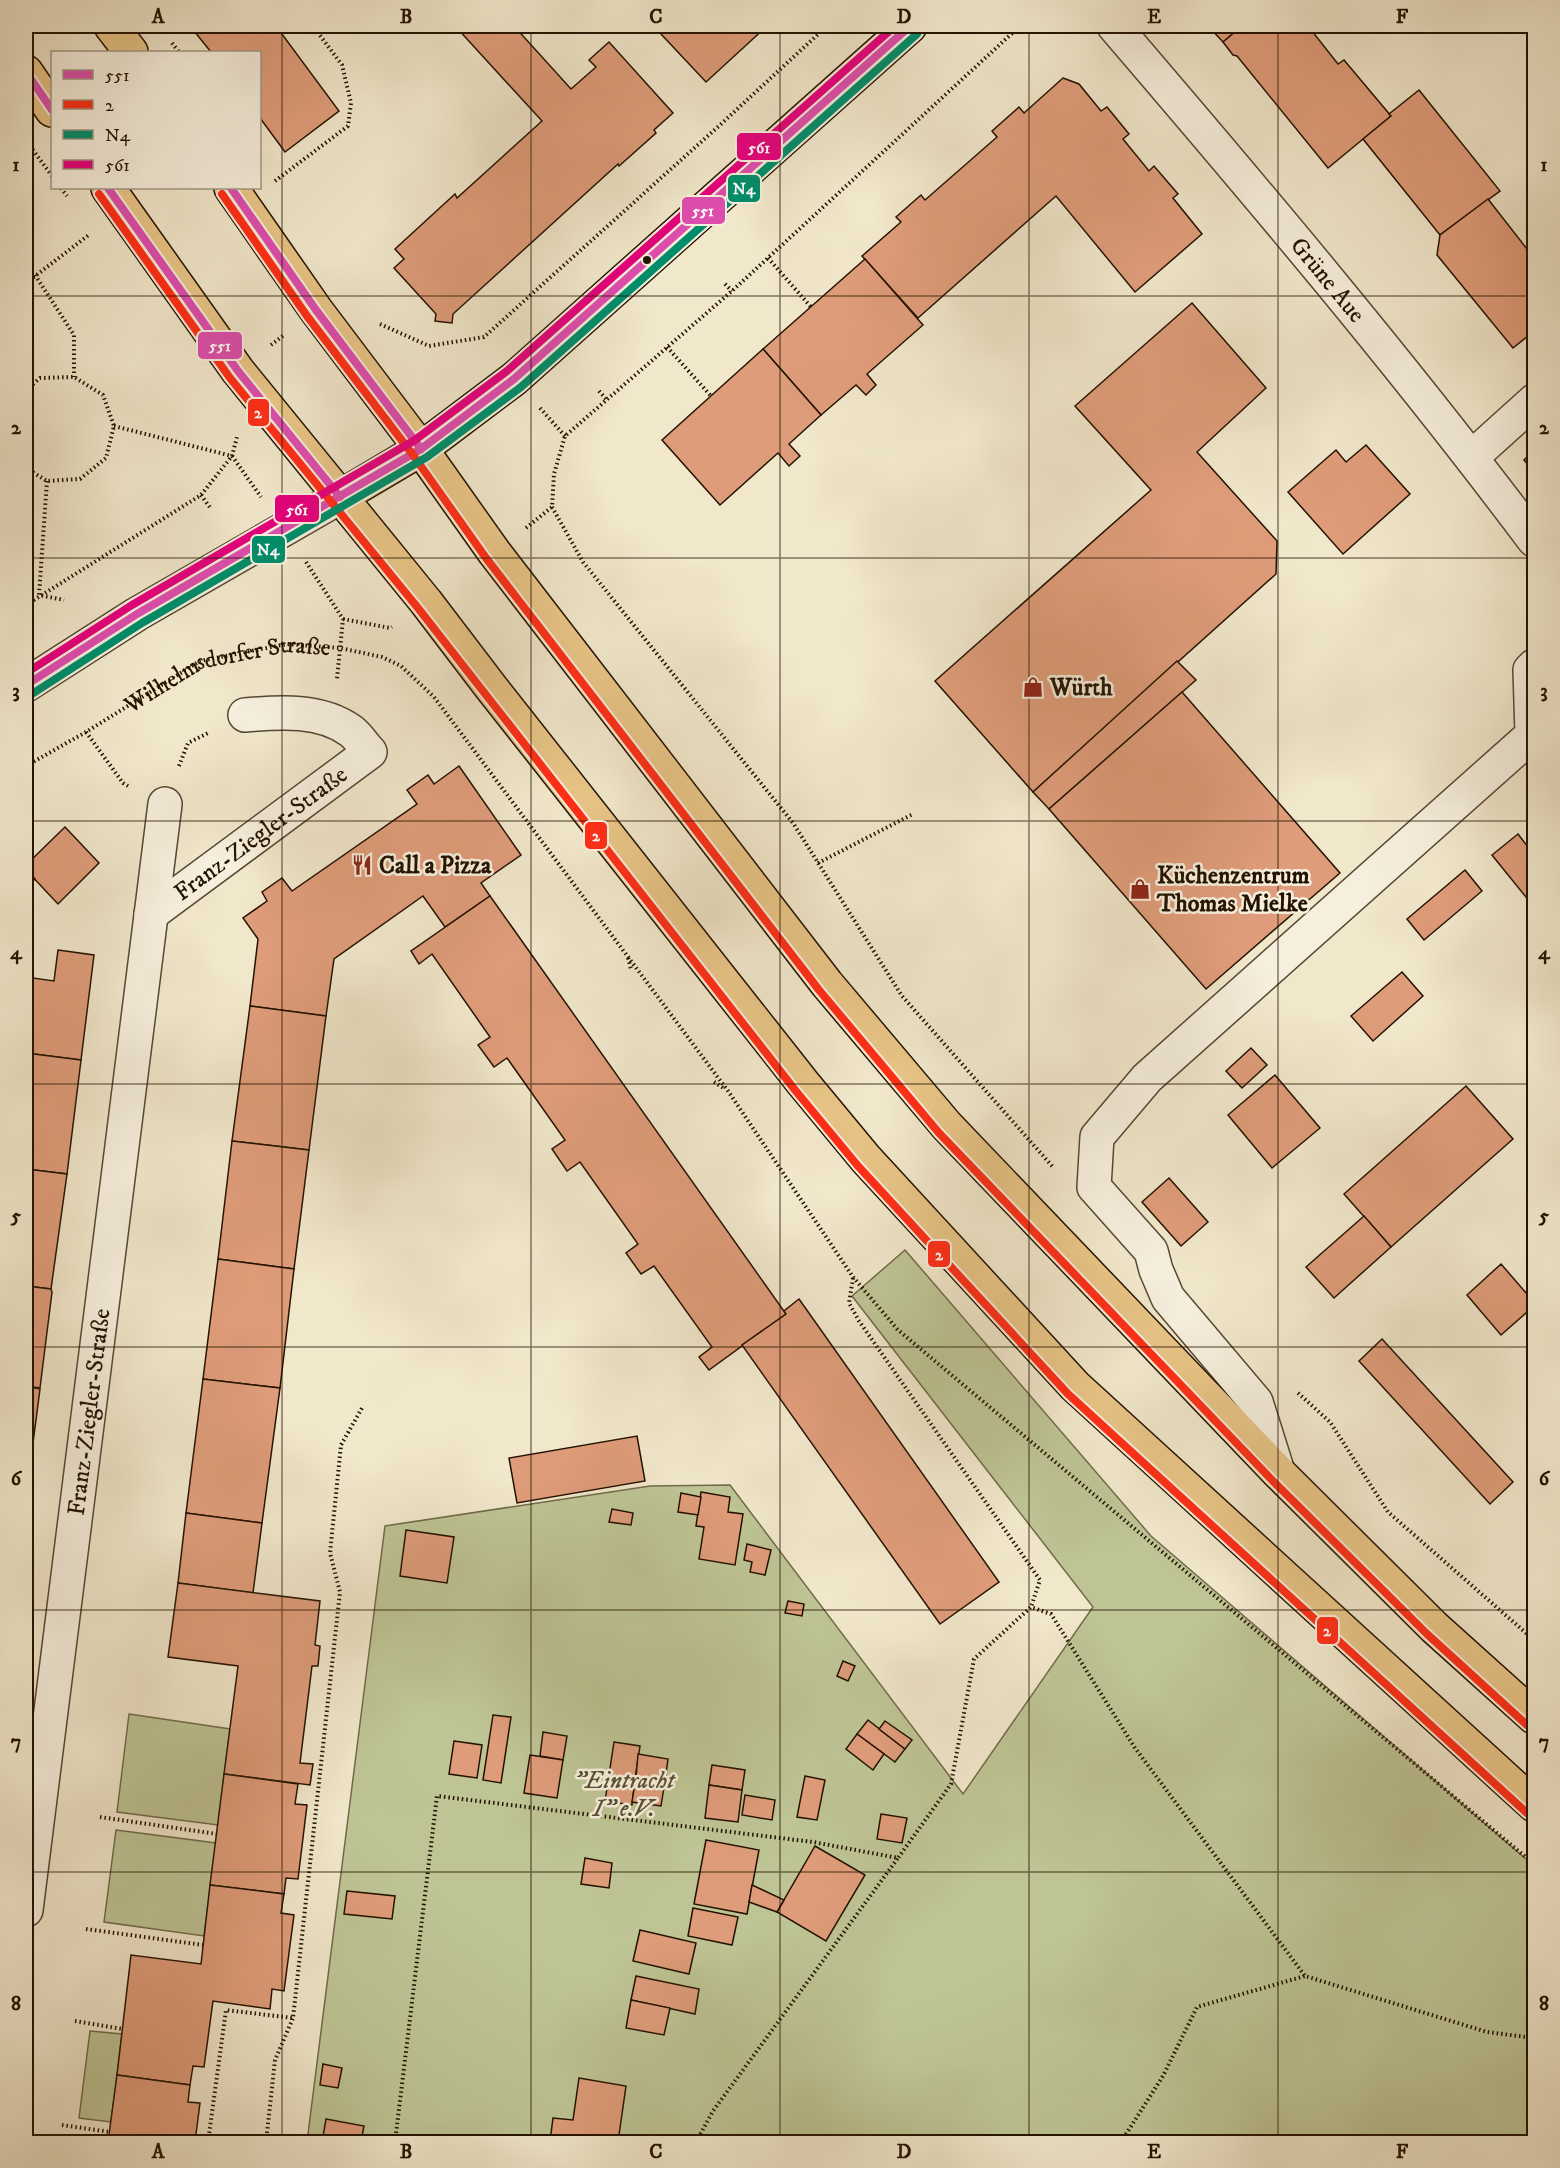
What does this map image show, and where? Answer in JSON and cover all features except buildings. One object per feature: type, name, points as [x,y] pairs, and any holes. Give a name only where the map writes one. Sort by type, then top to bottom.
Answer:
[{"type":"main road","points":[[111,26],[130,51]]},
{"type":"main road","points":[[340,497],[421,449],[514,379],[910,26]]},
{"type":"main road","points":[[26,72],[51,109]]},
{"type":"main road","points":[[109,189],[238,370],[426,602],[803,1083],[874,1167],[1076,1386],[1534,1805]]},
{"type":"main road","points":[[232,189],[316,310],[495,552],[827,984],[947,1126],[1278,1472],[1434,1627],[1534,1717]]},
{"type":"street","name":"Grüne Aue","points":[[1114,26],[1281,221],[1472,457],[1534,540]]},
{"type":"street","points":[[1472,457],[1534,401]]},
{"type":"street","points":[[30,672],[137,614],[340,497]]},
{"type":"street","points":[[1278,1472],[1256,1402],[1168,1298],[1151,1251],[1094,1187],[1097,1137],[1147,1078],[1532,735],[1530,670],[1534,666]]},
{"type":"street","name":"Franz-Ziegler-Straße","points":[[151,914],[370,752],[351,731],[324,718],[283,712],[245,715]]},
{"type":"street","name":"Franz-Ziegler-Straße","points":[[26,1910],[165,804]]},
{"type":"path","points":[[274,181],[348,126],[351,103],[342,65],[313,26]]},
{"type":"path","points":[[483,337],[827,26]]},
{"type":"path","points":[[565,436],[732,291],[1020,26]]},
{"type":"path","points":[[26,140],[51,175]]},
{"type":"path","points":[[26,152],[32,148]]},
{"type":"path","points":[[26,283],[93,231]]},
{"type":"path","points":[[768,258],[811,307]]},
{"type":"path","points":[[35,275],[74,335],[74,376]]},
{"type":"path","points":[[725,284],[732,291]]},
{"type":"path","points":[[667,347],[711,396]]},
{"type":"path","points":[[26,390],[40,378],[74,376],[103,395],[114,426],[106,458],[80,479],[46,481],[26,468]]},
{"type":"path","points":[[599,391],[607,399]]},
{"type":"path","points":[[26,605],[201,495],[232,456],[114,426]]},
{"type":"path","points":[[39,595],[46,481]]},
{"type":"path","points":[[201,495],[210,509]]},
{"type":"path","points":[[552,507],[583,562],[793,823],[902,996],[1060,1175]]},
{"type":"path","points":[[39,595],[64,600]]},
{"type":"path","points":[[337,679],[343,619]]},
{"type":"path","name":"Wilhelmsdorfer Straße","points":[[26,766],[86,732],[200,661],[287,644],[340,648],[382,657],[401,666],[434,698],[728,1091],[853,1277],[898,1330],[1534,1863]]},
{"type":"path","points":[[86,732],[123,783],[165,804],[188,743],[245,715]]},
{"type":"path","points":[[818,863],[913,814]]},
{"type":"path","points":[[627,956],[631,969]]},
{"type":"path","points":[[714,1082],[728,1091]]},
{"type":"path","points":[[696,2142],[713,2111],[951,1784],[974,1659],[1031,1607],[1040,1580],[859,1321],[849,1303],[853,1277]]},
{"type":"path","points":[[1296,1391],[1330,1422],[1388,1512],[1534,1640]]},
{"type":"path","points":[[266,2142],[275,2060],[293,2018],[340,1592],[330,1553],[341,1445],[362,1408]]},
{"type":"path","points":[[1031,1607],[1051,1614],[1135,1748],[1305,1976]]},
{"type":"path","points":[[395,2142],[437,1797],[813,1842],[898,1858]]},
{"type":"path","points":[[100,1817],[217,1834]]},
{"type":"path","points":[[86,1929],[203,1945]]},
{"type":"path","points":[[1121,2142],[1163,2076],[1197,2007],[1305,1976],[1487,2032],[1534,2038]]},
{"type":"path","points":[[208,2142],[226,2010],[293,2018]]},
{"type":"path","points":[[75,2021],[122,2029]]},
{"type":"path","points":[[62,2125],[110,2132]]},
{"type":"green space","name":"\"Eintracht I\" e.V.","points":[[905,1250],[1151,1536],[1534,1866],[1534,2142],[307,2142],[385,1526],[650,1486],[730,1485],[963,1794],[1093,1607],[852,1296]]},
{"type":"green space","points":[[129,1714],[230,1729],[218,1825],[117,1812]]},
{"type":"green space","points":[[116,1830],[216,1843],[204,1936],[104,1922]]},
{"type":"green space","points":[[90,2031],[122,2034],[111,2122],[79,2118]]},
{"type":"transit line","name":"561","points":[[26,673],[132,605],[415,440],[507,371],[895,26]]},
{"type":"transit line","name":"551","points":[[26,685],[137,614],[421,449],[514,379],[910,26]]},
{"type":"transit line","name":"N4","points":[[32,694],[142,623],[427,457],[521,387],[917,34]]},
{"type":"transit line","name":"551","points":[[26,72],[51,109]]},
{"type":"transit line","name":"551","points":[[109,189],[238,371],[340,497]]},
{"type":"transit line","name":"551","points":[[232,189],[316,310],[421,449]]},
{"type":"transit line","name":"2","points":[[99,194],[230,378],[418,608],[795,1090],[858,1166],[1068,1394],[1527,1813]]},
{"type":"transit line","name":"2","points":[[222,194],[307,316],[413,455],[486,558],[819,990],[939,1133],[1271,1479],[1427,1634],[1527,1725]]},
{"type":"place","name":"Würth","points":[[1033,687]]},
{"type":"place","name":"Call a Pizza","points":[[362,865]]},
{"type":"place","name":"Küchenzentrum Thomas Mielke","points":[[1140,889]]}]
